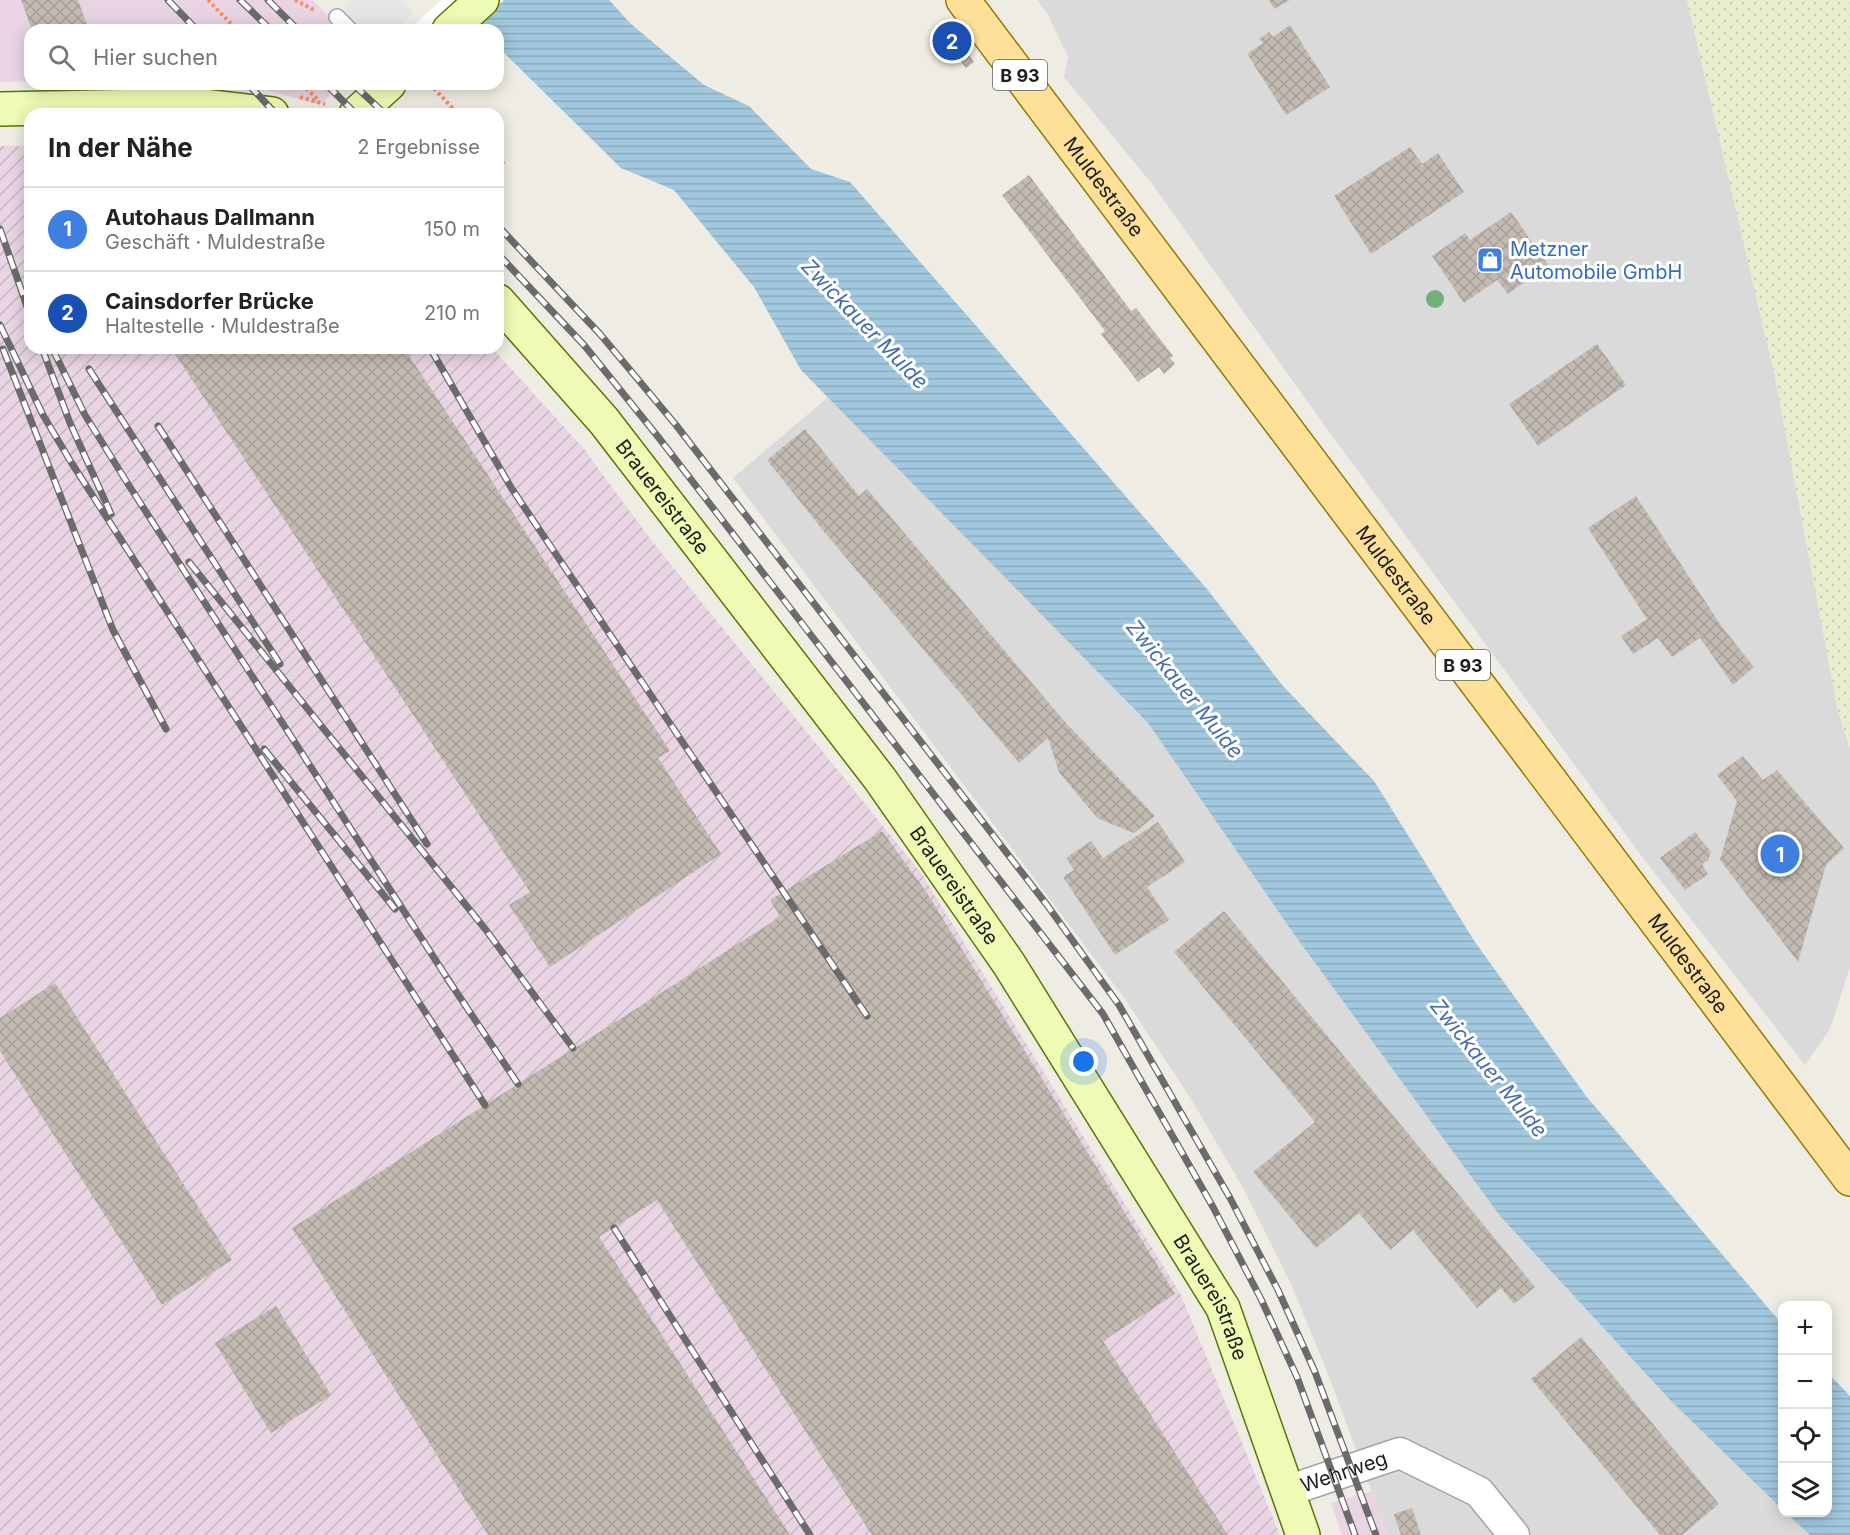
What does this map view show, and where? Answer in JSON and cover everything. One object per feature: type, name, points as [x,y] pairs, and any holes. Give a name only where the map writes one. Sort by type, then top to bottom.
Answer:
[{"type":"main road","name":"Muldestraße","points":[[963,0],[1850,1179]]},
{"type":"street","points":[[456,24],[482,0]]},
{"type":"street","points":[[345,107],[378,90]]},
{"type":"street","points":[[48,108],[285,105]]},
{"type":"street","points":[[0,109],[24,109]]},
{"type":"street","name":"Brauereistraße","points":[[504,308],[604,421],[880,778],[1009,964],[1223,1308],[1303,1535]]},
{"type":"street","name":"Wehrweg","points":[[1287,1491],[1400,1453],[1479,1492],[1514,1535]]},
{"type":"lane","points":[[337,17],[344,24]]},
{"type":"path","points":[[208,0],[231,24]]},
{"type":"path","points":[[295,0],[319,12]]},
{"type":"path","points":[[308,90],[317,99],[314,101]]},
{"type":"path","points":[[436,90],[452,108]]},
{"type":"path","points":[[285,105],[314,101],[329,106],[345,107]]},
{"type":"shaded area","points":[[0,0],[312,0],[337,24],[24,24],[24,81],[0,82]]},
{"type":"shaded area","points":[[353,0],[401,0],[413,12],[402,24],[338,24],[334,20]]},
{"type":"shaded area","points":[[1037,0],[1687,0],[1775,377],[1838,711],[1850,749],[1850,967],[1830,1029],[1805,1065],[1643,858],[1330,433],[1153,185],[1064,77],[1068,57],[1047,13]]},
{"type":"shaded area","points":[[266,90],[335,90],[320,105]]},
{"type":"shaded area","points":[[0,146],[24,146],[24,354],[497,354],[584,449],[651,540],[921,873],[1181,1295],[1280,1535],[0,1535]]},
{"type":"shaded area","points":[[828,397],[1148,723],[1296,937],[1500,1216],[1778,1505],[1778,1517],[1790,1517],[1810,1535],[1388,1535],[1326,1369],[1291,1284],[1243,1188],[1191,1099],[1125,999],[733,478]]},
{"type":"shaded area","points":[[1372,1491],[1388,1535],[1342,1535],[1331,1503]]},
{"type":"green space","points":[[1687,0],[1850,0],[1850,749],[1838,711],[1775,377]]},
{"type":"water","name":"Zwickauer Mulde","points":[[445,0],[609,0],[631,24],[704,85],[749,106],[811,169],[850,182],[1207,589],[1283,686],[1374,781],[1475,942],[1586,1096],[1778,1319],[1778,1505],[1674,1404],[1500,1216],[1296,937],[1148,723],[801,370],[754,287],[674,190],[621,168],[504,53],[504,24],[472,24]]},
{"type":"water","points":[[1832,1377],[1850,1396],[1850,1535],[1810,1535],[1790,1517],[1832,1517]]},
{"type":"pier","points":[[441,0],[504,0],[478,24],[416,23]]},
{"type":"building","points":[[21,0],[78,0],[87,24],[30,24]]},
{"type":"building","points":[[1269,0],[1290,0],[1274,9]]},
{"type":"building","points":[[1290,25],[1330,87],[1286,115],[1247,54],[1263,43],[1259,39],[1269,32],[1273,37]]},
{"type":"building","points":[[958,40],[974,62],[966,68],[949,46]]},
{"type":"building","points":[[1410,147],[1422,164],[1438,153],[1464,192],[1371,254],[1334,196]]},
{"type":"building","points":[[1029,175],[1131,311],[1136,308],[1173,356],[1170,358],[1175,364],[1164,374],[1159,367],[1138,382],[1101,334],[1105,331],[1002,195]]},
{"type":"building","name":"Metzner Automobile GmbH","points":[[1511,212],[1548,265],[1508,294],[1497,280],[1464,303],[1432,256],[1465,233],[1470,240]]},
{"type":"building","points":[[1597,344],[1626,385],[1538,446],[1509,404]]},
{"type":"building","points":[[175,354],[408,354],[670,751],[658,758],[721,854],[550,967],[509,905],[530,892]]},
{"type":"building","points":[[805,429],[859,496],[867,489],[1066,723],[1155,816],[1134,833],[1097,818],[1059,772],[1048,738],[1019,763],[821,528],[767,460]]},
{"type":"building","points":[[1636,496],[1722,627],[1754,667],[1733,685],[1700,638],[1672,657],[1658,638],[1633,654],[1621,636],[1647,619],[1588,528]]},
{"type":"building","points":[[1743,756],[1763,780],[1777,770],[1844,848],[1826,865],[1798,962],[1720,860],[1737,801],[1717,775]]},
{"type":"building","points":[[1158,822],[1185,862],[1147,887],[1169,920],[1115,955],[1063,877],[1074,870],[1066,858],[1091,841],[1103,858]]},
{"type":"building","points":[[882,831],[927,893],[1175,1294],[1103,1341],[1228,1535],[872,1535],[657,1200],[599,1237],[790,1535],[488,1535],[292,1228],[780,917],[770,900]]},
{"type":"building","points":[[1695,832],[1711,852],[1708,860],[1702,864],[1708,874],[1685,890],[1660,858]]},
{"type":"building","points":[[1224,911],[1535,1287],[1514,1304],[1501,1288],[1477,1308],[1413,1230],[1390,1250],[1359,1213],[1316,1248],[1253,1172],[1315,1122],[1174,952]]},
{"type":"building","points":[[55,983],[232,1260],[162,1305],[0,1051],[0,1018]]},
{"type":"building","points":[[276,1306],[331,1395],[271,1433],[215,1343]]},
{"type":"building","points":[[1581,1337],[1719,1504],[1682,1535],[1660,1535],[1531,1379]]},
{"type":"building","points":[[1412,1508],[1421,1535],[1401,1535],[1394,1514]]},
{"type":"railway","points":[[168,0],[191,24]]},
{"type":"railway","points":[[240,0],[265,24]]},
{"type":"railway","points":[[268,0],[292,24]]},
{"type":"railway","points":[[254,90],[270,108]]},
{"type":"railway","points":[[332,90],[350,108]]},
{"type":"railway","points":[[359,90],[379,108]]},
{"type":"railway","points":[[0,229],[24,298]]},
{"type":"railway","points":[[504,232],[600,334],[676,425],[1047,905],[1119,1005],[1230,1198],[1278,1290],[1315,1372],[1376,1535]]},
{"type":"railway","points":[[504,260],[584,345],[659,438],[1103,1014],[1213,1207],[1261,1299],[1297,1377],[1355,1535]]},
{"type":"railway","points":[[0,325],[43,415],[71,462],[485,1105]]},
{"type":"railway","points":[[3,349],[113,630],[166,729]]},
{"type":"railway","points":[[44,354],[70,423],[111,514]]},
{"type":"railway","points":[[55,354],[85,415],[128,484],[451,984]]},
{"type":"railway","points":[[433,354],[512,489],[867,1016]]},
{"type":"railway","points":[[89,369],[280,664]]},
{"type":"railway","points":[[158,426],[427,844]]},
{"type":"railway","points":[[189,562],[486,930],[573,1048]]},
{"type":"railway","points":[[264,749],[395,909]]},
{"type":"railway","points":[[447,978],[518,1084]]},
{"type":"railway","points":[[614,1228],[810,1535]]},
{"type":"place","name":"Cainsdorfer Brücke","points":[[952,41]]},
{"type":"place","name":"Metzner Automobile GmbH","points":[[1490,260]]},
{"type":"place","name":"Autohaus Dallmann","points":[[1780,854]]}]
